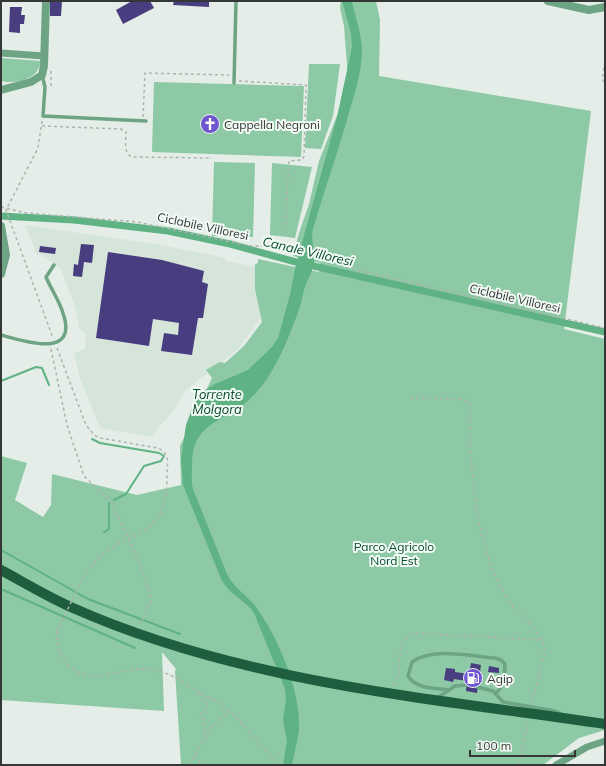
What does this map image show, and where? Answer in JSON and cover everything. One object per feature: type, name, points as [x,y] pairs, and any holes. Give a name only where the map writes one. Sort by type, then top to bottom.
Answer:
[{"type":"main road","points":[[1,570],[73,608],[122,628],[163,642],[261,669],[299,678],[435,699],[530,710],[571,719],[605,724]]},
{"type":"street","points":[[1,90],[31,82],[42,75],[46,1]]},
{"type":"street","points":[[548,1],[589,10],[605,7]]},
{"type":"street","points":[[1,53],[44,56]]},
{"type":"street","points":[[1,83],[12,86]]},
{"type":"street","points":[[1,226],[6,252],[1,274]]},
{"type":"street","points":[[556,765],[587,747],[605,741]]},
{"type":"lane","points":[[234,82],[236,1]]},
{"type":"lane","points":[[42,75],[45,87],[43,116],[145,121]]},
{"type":"lane","points":[[1,336],[38,345],[50,345],[55,344],[63,336],[66,326],[61,307],[46,277],[54,265]]},
{"type":"lane","points":[[449,690],[418,685],[412,682],[408,676],[412,662],[418,657],[434,653],[495,658],[501,660],[505,664],[504,683],[496,694]]},
{"type":"lane","points":[[435,699],[456,686],[467,685]]},
{"type":"lane","points":[[478,687],[488,688],[503,702],[530,710]]},
{"type":"path","points":[[605,62],[602,79],[605,83]]},
{"type":"path","points":[[51,86],[52,63]]},
{"type":"path","points":[[145,121],[145,73],[234,75]]},
{"type":"path","points":[[234,82],[306,85],[304,156],[302,160],[289,161],[285,234]]},
{"type":"path","points":[[43,116],[40,141],[32,162],[6,208],[6,213],[86,425],[90,432],[100,438],[158,448],[167,455],[167,484],[163,507],[152,525],[145,531],[102,555],[92,564],[82,580],[57,631],[57,646],[65,662],[80,673],[99,675],[135,669],[153,669],[179,678],[216,701],[229,712],[278,765]]},
{"type":"path","points":[[42,126],[121,129],[126,132],[126,150],[128,155],[132,157],[212,158]]},
{"type":"path","name":"Ciclabile Villoresi","points":[[1,207],[26,214],[137,222],[251,246],[288,246],[326,253],[348,268],[605,328]]},
{"type":"path","points":[[50,345],[67,425],[84,476],[111,501],[129,539],[151,593],[151,602],[141,624]]},
{"type":"path","points":[[410,398],[463,399],[469,403],[470,444],[475,509],[492,568],[502,591],[542,640],[545,652],[530,710],[519,765]]},
{"type":"path","points":[[389,692],[399,677],[402,644],[409,635],[413,633],[542,640]]},
{"type":"path","points":[[198,691],[207,704],[205,709],[200,713],[204,723],[205,736]]},
{"type":"path","points":[[191,765],[211,727],[229,712]]},
{"type":"path","points":[[195,755],[202,765]]},
{"type":"shaded area","points":[[25,225],[155,244],[226,258],[226,261],[256,267],[263,315],[238,349],[186,390],[173,411],[151,437],[100,428],[79,375],[74,353],[85,349],[86,333],[79,328],[75,307],[61,269],[40,254],[37,255]]},
{"type":"green space","name":"Parco Agricolo Nord Est","points":[[341,1],[376,1],[380,20],[379,76],[591,111],[564,329],[605,339],[605,730],[579,738],[543,765],[181,765],[176,669],[162,652],[164,711],[1,700],[1,456],[27,463],[15,500],[43,517],[51,505],[52,474],[137,495],[181,485],[180,446],[212,378],[206,370],[220,362],[225,363],[244,346],[262,322],[255,289],[255,264],[258,263],[258,259],[319,272],[320,263],[293,256],[309,204],[319,161],[344,98],[348,79],[344,26],[340,8]]},
{"type":"green space","points":[[1,58],[41,61],[36,73],[20,81],[7,82],[1,81]]},
{"type":"green space","points":[[309,64],[340,64],[333,116],[321,149],[305,148]]},
{"type":"green space","points":[[154,82],[304,86],[301,157],[152,152]]},
{"type":"green space","points":[[214,162],[255,163],[253,237],[212,236]]},
{"type":"green space","points":[[272,163],[312,167],[295,238],[270,235]]},
{"type":"water","name":"Torrente Molgora","points":[[342,1],[352,1],[362,49],[361,64],[341,139],[312,233],[314,264],[289,335],[277,362],[267,379],[255,394],[244,404],[206,428],[196,443],[192,465],[193,489],[227,574],[234,584],[254,605],[266,622],[281,651],[292,683],[299,715],[299,729],[292,765],[283,765],[287,741],[283,720],[286,699],[285,689],[254,613],[225,586],[222,581],[183,485],[181,459],[186,425],[193,406],[202,392],[215,384],[248,370],[272,347],[278,338],[290,295],[296,264],[337,117],[352,47],[351,33]]},
{"type":"building","points":[[50,1],[62,1],[61,16],[50,16]]},
{"type":"building","points":[[132,1],[150,1],[154,8],[123,24],[116,10]]},
{"type":"building","points":[[174,1],[209,1],[209,7],[173,5]]},
{"type":"building","points":[[10,7],[22,7],[21,15],[25,15],[24,24],[20,24],[20,33],[9,32]]},
{"type":"building","name":"Cappella Negroni","points":[[205,118],[215,119],[215,129],[205,128]]},
{"type":"building","points":[[81,244],[94,245],[92,263],[84,262],[82,277],[73,276],[74,264],[78,265]]},
{"type":"building","points":[[40,246],[56,248],[55,254],[39,252]]},
{"type":"building","points":[[108,252],[162,260],[204,271],[202,282],[208,284],[203,318],[198,318],[192,355],[161,351],[164,333],[178,335],[179,323],[153,319],[149,346],[96,338]]},
{"type":"building","points":[[471,663],[481,665],[477,693],[466,691],[467,681],[454,679],[453,682],[444,680],[446,668],[455,669],[455,672],[469,674]]},
{"type":"building","points":[[489,666],[499,668],[499,673],[488,672]]},
{"type":"waterway","name":"Canale Villoresi","points":[[1,216],[74,220],[168,231],[230,244],[296,262],[605,332]]},
{"type":"waterway","points":[[1,381],[36,367],[42,368],[49,385]]},
{"type":"waterway","points":[[92,439],[100,443],[159,453],[164,456],[161,461],[144,466],[126,494],[114,500]]},
{"type":"waterway","points":[[104,532],[109,529],[109,503]]},
{"type":"waterway","points":[[1,550],[88,599],[180,634]]},
{"type":"waterway","points":[[1,589],[135,648]]},
{"type":"place","name":"Cappella Negroni","points":[[210,124]]},
{"type":"place","name":"Agip","points":[[473,678]]}]
